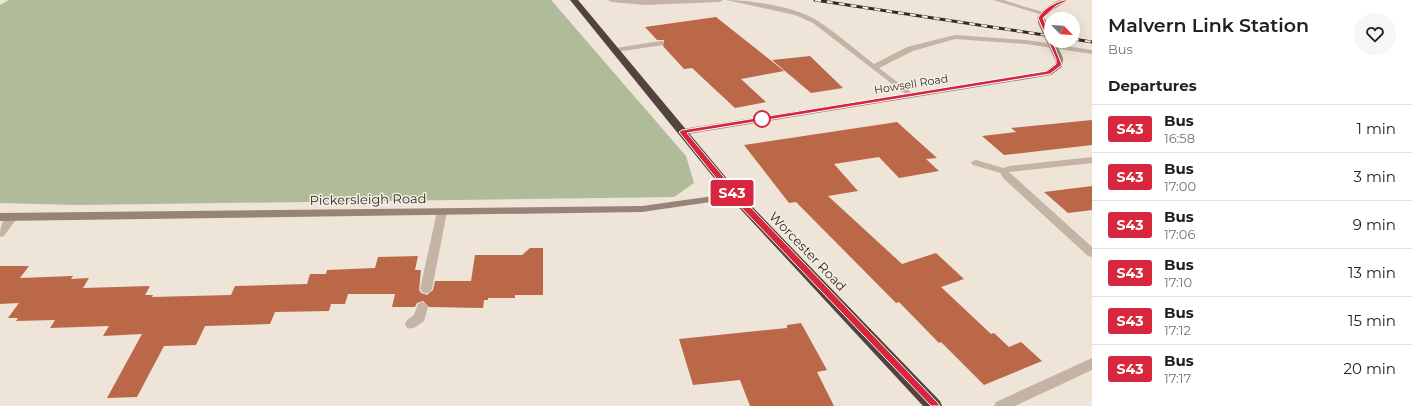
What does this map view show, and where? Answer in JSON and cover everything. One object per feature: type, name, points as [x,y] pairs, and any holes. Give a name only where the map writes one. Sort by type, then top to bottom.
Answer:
[{"type":"highway","name":"Worcester Road","points":[[574,0],[735,196],[934,406]]},
{"type":"street","points":[[611,0],[645,3],[720,0]]},
{"type":"street","points":[[729,0],[797,13],[815,22],[875,67],[909,95]]},
{"type":"street","points":[[996,0],[1043,13],[1054,5],[1066,0]]},
{"type":"street","name":"Howsell Road","points":[[682,132],[1048,73],[1059,65],[1059,59],[1040,18],[1043,13]]},
{"type":"street","points":[[875,67],[910,49],[955,37],[1026,42],[1092,52]]},
{"type":"street","points":[[616,50],[660,43]]},
{"type":"street","points":[[976,163],[1004,171],[1009,169],[1092,160]]},
{"type":"street","points":[[1004,171],[1007,177],[1092,253]]},
{"type":"street","name":"Pickersleigh Road","points":[[0,217],[642,209],[735,196]]},
{"type":"street","points":[[426,289],[442,212]]},
{"type":"street","points":[[0,233],[13,217]]},
{"type":"street","points":[[411,324],[420,318],[422,307]]},
{"type":"street","points":[[1001,406],[1092,364]]},
{"type":"green space","points":[[9,0],[551,0],[686,156],[694,183],[674,197],[77,205],[0,203],[0,5]]},
{"type":"building","points":[[716,17],[784,71],[741,79],[766,102],[735,108],[692,68],[684,69],[663,46],[664,40],[657,40],[645,27]]},
{"type":"building","points":[[810,56],[843,88],[811,93],[772,60]]},
{"type":"building","points":[[1092,120],[1092,145],[1004,155],[982,136],[1016,132],[1011,128]]},
{"type":"building","points":[[897,122],[937,158],[926,159],[939,171],[899,178],[879,157],[834,164],[858,191],[828,196],[902,264],[936,253],[964,279],[941,287],[991,334],[994,333],[1009,347],[1021,342],[1042,361],[984,385],[941,342],[939,343],[899,302],[896,303],[796,202],[789,203],[744,145]]},
{"type":"building","points":[[1092,186],[1092,210],[1068,213],[1044,192]]},
{"type":"building","points":[[530,248],[543,248],[543,295],[515,295],[515,298],[488,298],[488,300],[484,300],[483,308],[429,307],[423,301],[417,303],[415,307],[392,307],[395,294],[348,294],[345,304],[331,304],[329,311],[275,312],[270,324],[205,326],[196,345],[164,346],[137,397],[107,398],[142,334],[103,336],[109,326],[50,328],[55,320],[16,321],[18,318],[8,318],[19,303],[0,304],[0,266],[29,266],[20,278],[73,276],[71,279],[89,278],[83,288],[150,286],[145,295],[153,295],[152,297],[231,295],[235,286],[307,284],[310,274],[326,274],[327,270],[375,268],[378,257],[418,256],[415,270],[421,270],[419,290],[421,293],[427,295],[433,290],[435,281],[471,281],[475,255],[522,255]]},
{"type":"building","points":[[801,323],[827,370],[817,372],[834,406],[750,406],[740,380],[693,385],[679,339],[787,328],[787,325]]},
{"type":"railway","points":[[815,0],[1044,35]]},
{"type":"railway","points":[[1080,40],[1092,42]]},
{"type":"bus line","name":"S43","points":[[934,406],[735,196],[682,132],[1048,73],[1059,65],[1059,59],[1040,18],[1043,13],[1054,5],[1066,0]]}]
